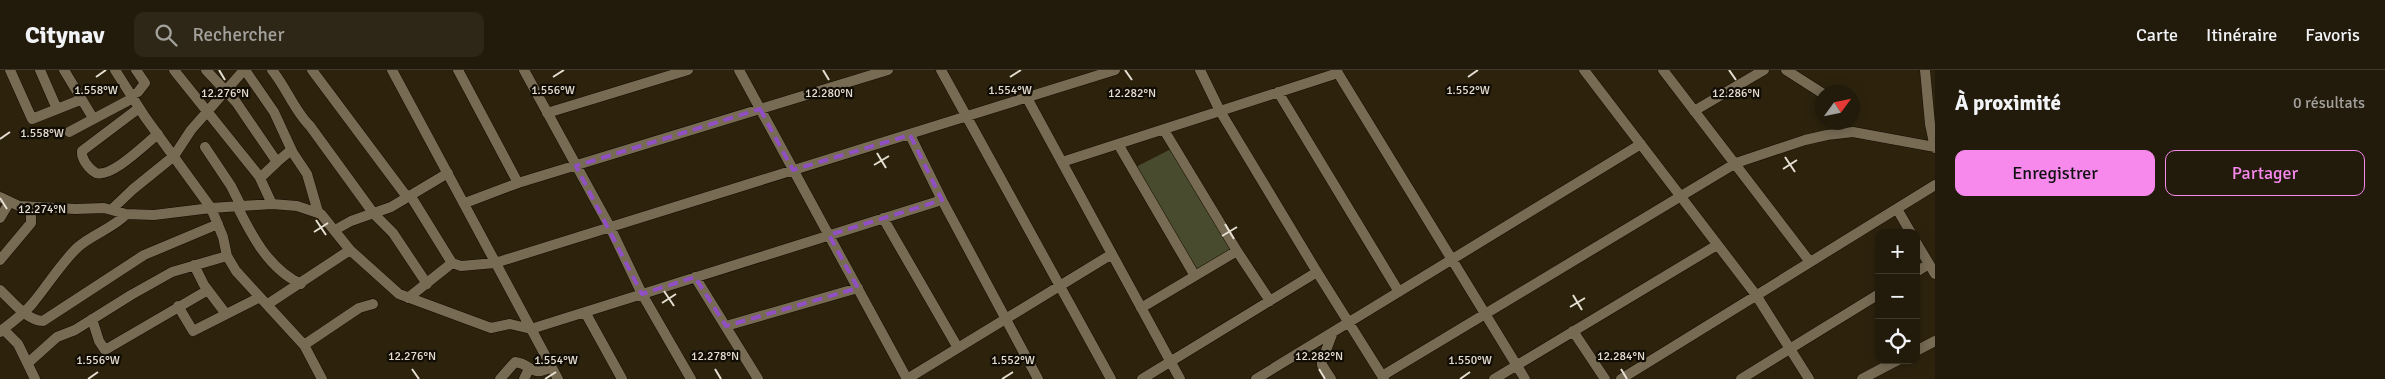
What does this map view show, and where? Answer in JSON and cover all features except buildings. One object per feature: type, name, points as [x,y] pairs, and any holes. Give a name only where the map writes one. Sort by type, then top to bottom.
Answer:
[{"type":"street","points":[[10,70],[32,119],[80,100]]},
{"type":"street","points":[[40,70],[57,110]]},
{"type":"street","points":[[64,70],[80,100],[93,118]]},
{"type":"street","points":[[115,70],[139,108],[211,208],[223,237],[227,256],[236,271],[304,345],[322,379]]},
{"type":"street","points":[[69,132],[138,92],[145,84],[136,70]]},
{"type":"street","points":[[174,70],[260,178],[272,204]]},
{"type":"street","points":[[206,70],[236,102],[277,162]]},
{"type":"street","points":[[112,209],[174,156],[206,112],[245,70],[274,112],[291,150],[307,174],[318,212],[350,250],[392,290],[408,298],[491,328],[510,324],[531,329],[942,200]]},
{"type":"street","points":[[272,70],[291,96],[304,121],[310,126],[374,214],[388,226],[427,284]]},
{"type":"street","points":[[312,70],[409,196],[452,263],[461,266],[494,263],[1115,70]]},
{"type":"street","points":[[458,70],[518,184]]},
{"type":"street","points":[[524,70],[610,228],[642,294],[691,379]]},
{"type":"street","points":[[547,113],[688,70]]},
{"type":"street","points":[[739,70],[907,379],[1112,254]]},
{"type":"street","points":[[941,70],[1058,286],[1111,379]]},
{"type":"street","points":[[1200,70],[1220,111],[1348,323],[1383,377],[1484,313],[1736,163],[1805,140],[1853,132],[1935,148],[1932,112],[1925,70]]},
{"type":"street","points":[[1584,70],[1756,295],[1809,379]]},
{"type":"street","points":[[1663,70],[1810,262]]},
{"type":"street","points":[[1694,110],[1764,70]]},
{"type":"street","points":[[1786,70],[1815,89]]},
{"type":"street","points":[[396,71],[494,263],[558,379]]},
{"type":"street","points":[[465,203],[518,184],[880,71]]},
{"type":"street","points":[[1062,162],[1337,72],[1525,379]]},
{"type":"street","points":[[1278,92],[1399,292]]},
{"type":"street","points":[[1027,98],[1180,379]]},
{"type":"street","points":[[139,108],[82,151],[82,156],[88,167],[97,174],[106,172],[122,163],[158,134]]},
{"type":"street","points":[[1164,130],[1237,251],[1270,301]]},
{"type":"street","points":[[910,135],[942,200],[1006,318],[1034,377]]},
{"type":"street","points":[[1118,144],[1195,276]]},
{"type":"street","points":[[1256,379],[1641,144]]},
{"type":"street","points":[[204,147],[231,186],[239,206],[270,260],[289,278],[301,284]]},
{"type":"street","points":[[260,178],[291,150]]},
{"type":"street","points":[[335,230],[351,221],[374,214],[448,173]]},
{"type":"street","points":[[1621,379],[1935,185]]},
{"type":"street","points":[[0,197],[9,203],[30,207],[112,209],[126,214],[154,215],[211,208],[272,204],[297,206],[318,212]]},
{"type":"street","points":[[0,218],[9,203]]},
{"type":"street","points":[[0,260],[30,223],[30,207]]},
{"type":"street","points":[[1897,209],[1909,229]]},
{"type":"street","points":[[35,379],[16,340],[2,330],[24,312],[80,246],[105,228],[118,222],[126,214]]},
{"type":"street","points":[[883,218],[958,348]]},
{"type":"street","points":[[0,290],[24,312],[39,321],[43,321],[144,255],[218,224]]},
{"type":"street","points":[[1494,379],[1717,245]]},
{"type":"street","points":[[1920,249],[1935,274]]},
{"type":"street","points":[[268,304],[350,250]]},
{"type":"street","points":[[1140,308],[1237,251]]},
{"type":"street","points":[[28,362],[58,337],[75,330],[172,272],[194,265],[210,263],[227,256]]},
{"type":"street","points":[[408,298],[452,263]]},
{"type":"street","points":[[1920,270],[1929,264]]},
{"type":"street","points":[[194,265],[208,290],[226,314]]},
{"type":"street","points":[[1142,379],[1317,272]]},
{"type":"street","points":[[696,277],[758,379]]},
{"type":"street","points":[[726,326],[858,288]]},
{"type":"street","points":[[92,319],[99,342],[105,350],[208,290]]},
{"type":"street","points":[[1741,379],[1875,296]]},
{"type":"street","points":[[178,306],[193,331],[260,297]]},
{"type":"street","points":[[304,345],[359,308],[373,304]]},
{"type":"street","points":[[585,312],[622,379]]},
{"type":"street","points":[[1574,331],[1605,379]]},
{"type":"street","points":[[1330,379],[1322,365],[1322,361],[1333,332]]},
{"type":"street","points":[[1920,348],[1935,341]]},
{"type":"street","points":[[500,379],[515,362],[529,369],[541,372],[551,367]]},
{"type":"street","points":[[1862,379],[1890,364]]},
{"type":"street","points":[[524,379],[529,369]]},
{"type":"highlighted area","points":[[760,109],[793,170],[910,135],[942,200],[829,235],[858,288],[726,326],[695,277],[642,294],[576,166]]},
{"type":"green space","points":[[1171,149],[1235,251],[1192,277],[1132,169]]}]
